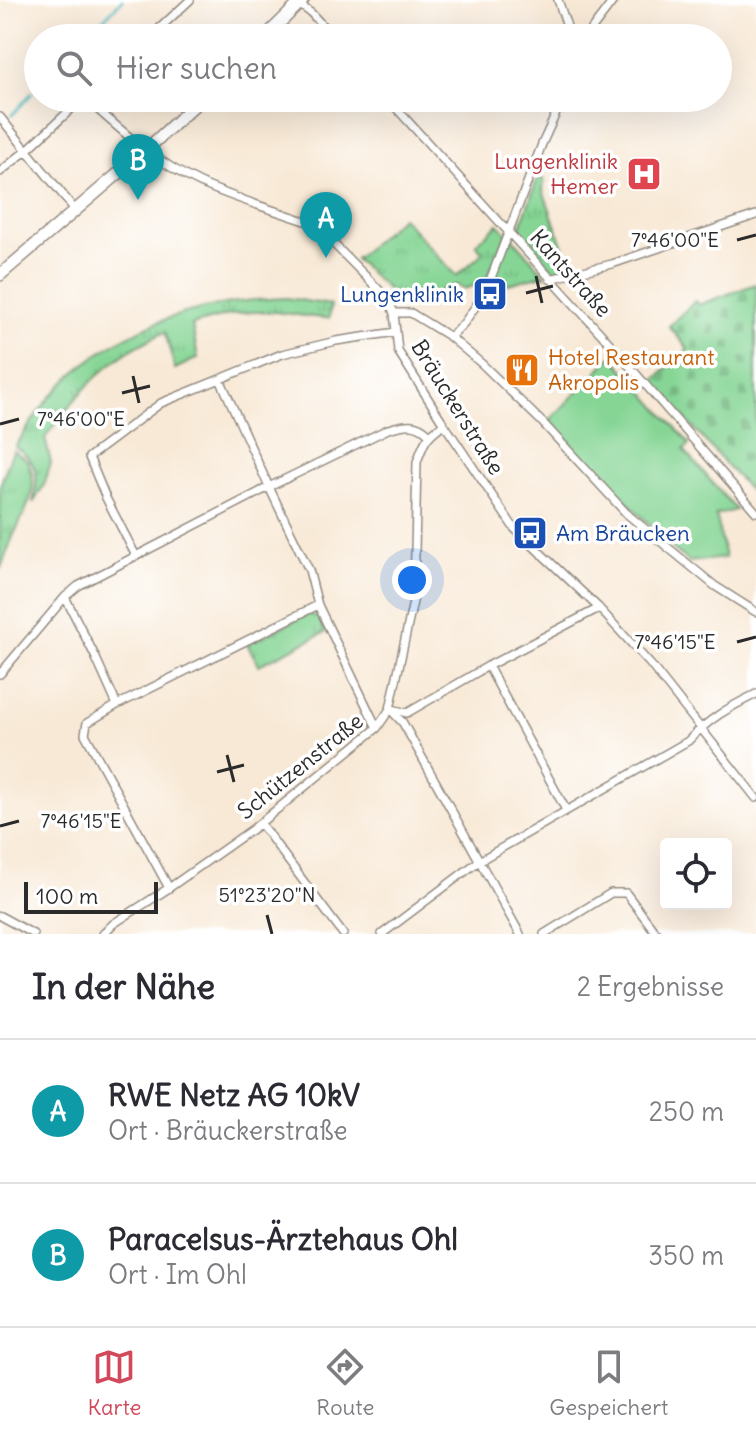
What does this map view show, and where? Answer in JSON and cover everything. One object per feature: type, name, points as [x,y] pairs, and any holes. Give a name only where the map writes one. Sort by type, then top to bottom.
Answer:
[{"type":"main road","points":[[277,24],[298,1]]},
{"type":"main road","points":[[0,275],[187,112]]},
{"type":"street","points":[[164,24],[190,0]]},
{"type":"street","points":[[558,0],[566,24]]},
{"type":"street","points":[[596,24],[614,0]]},
{"type":"street","points":[[298,1],[321,24]]},
{"type":"street","points":[[0,172],[69,112]]},
{"type":"street","points":[[101,112],[156,157],[198,182],[318,228],[388,299],[394,313],[411,313],[450,337],[542,422],[627,514],[686,564],[756,612]]},
{"type":"street","name":"Kantstraße","points":[[400,112],[510,231],[756,512]]},
{"type":"street","points":[[450,337],[486,291],[557,112]]},
{"type":"street","points":[[0,117],[75,210]]},
{"type":"street","points":[[550,279],[612,264],[756,215]]},
{"type":"street","name":"Bräuckerstraße","points":[[394,313],[398,351],[514,528],[599,608],[650,664],[756,798]]},
{"type":"street","points":[[136,556],[89,457],[161,403],[282,354],[336,341],[396,332]]},
{"type":"street","points":[[220,379],[309,570],[318,605],[377,728]]},
{"type":"street","points":[[0,674],[65,597],[78,586],[388,429],[410,423],[429,434],[444,424]]},
{"type":"street","name":"Schützenstraße","points":[[103,934],[260,823],[377,728],[390,709],[414,597],[417,462],[429,434]]},
{"type":"street","points":[[65,597],[117,705]]},
{"type":"street","points":[[169,888],[85,734],[87,723],[318,605]]},
{"type":"street","points":[[390,709],[407,713],[599,608]]},
{"type":"street","points":[[488,666],[566,810]]},
{"type":"street","points":[[382,934],[479,861],[688,741],[720,712],[756,694]]},
{"type":"street","points":[[390,709],[403,723],[520,934]]},
{"type":"street","points":[[260,823],[343,934]]},
{"type":"street","points":[[544,934],[611,893],[626,893],[657,934]]},
{"type":"street","points":[[0,916],[33,934]]},
{"type":"green space","points":[[539,177],[544,180],[543,190],[563,247],[564,267],[554,271],[519,231]]},
{"type":"green space","points":[[402,217],[456,276],[483,253],[476,244],[498,224],[507,233],[485,282],[464,289],[456,285],[409,303],[400,301],[355,259]]},
{"type":"green space","points":[[510,235],[546,276],[489,289]]},
{"type":"green space","points":[[756,284],[756,498],[652,382],[688,349],[669,326],[695,301],[698,305]]},
{"type":"green space","points":[[287,298],[331,305],[329,318],[272,312],[231,315],[192,325],[198,358],[175,369],[165,332],[114,361],[82,392],[45,438],[51,463],[44,485],[33,503],[36,478],[33,464],[15,447],[39,411],[90,360],[119,341],[182,314],[251,300]]},
{"type":"green space","points":[[612,356],[690,444],[684,450],[736,510],[716,515],[725,558],[689,562],[549,421]]},
{"type":"green space","points":[[13,450],[28,461],[33,488],[0,570],[0,486]]},
{"type":"green space","points":[[308,614],[318,617],[326,632],[259,665],[247,644]]},
{"type":"waterway","points":[[99,24],[122,0]]},
{"type":"waterway","points":[[12,115],[24,102]]},
{"type":"place","name":"Lungenklinik Hemer","points":[[644,174]]},
{"type":"place","name":"Paracelsus-Ärztehaus Ohl","points":[[138,200]]},
{"type":"place","name":"RWE Netz AG 10kV","points":[[326,258]]},
{"type":"place","name":"Lungenklinik","points":[[490,294]]},
{"type":"place","name":"Hotel Restaurant Akropolis","points":[[522,370]]},
{"type":"place","name":"Am Bräucken","points":[[530,533]]}]
